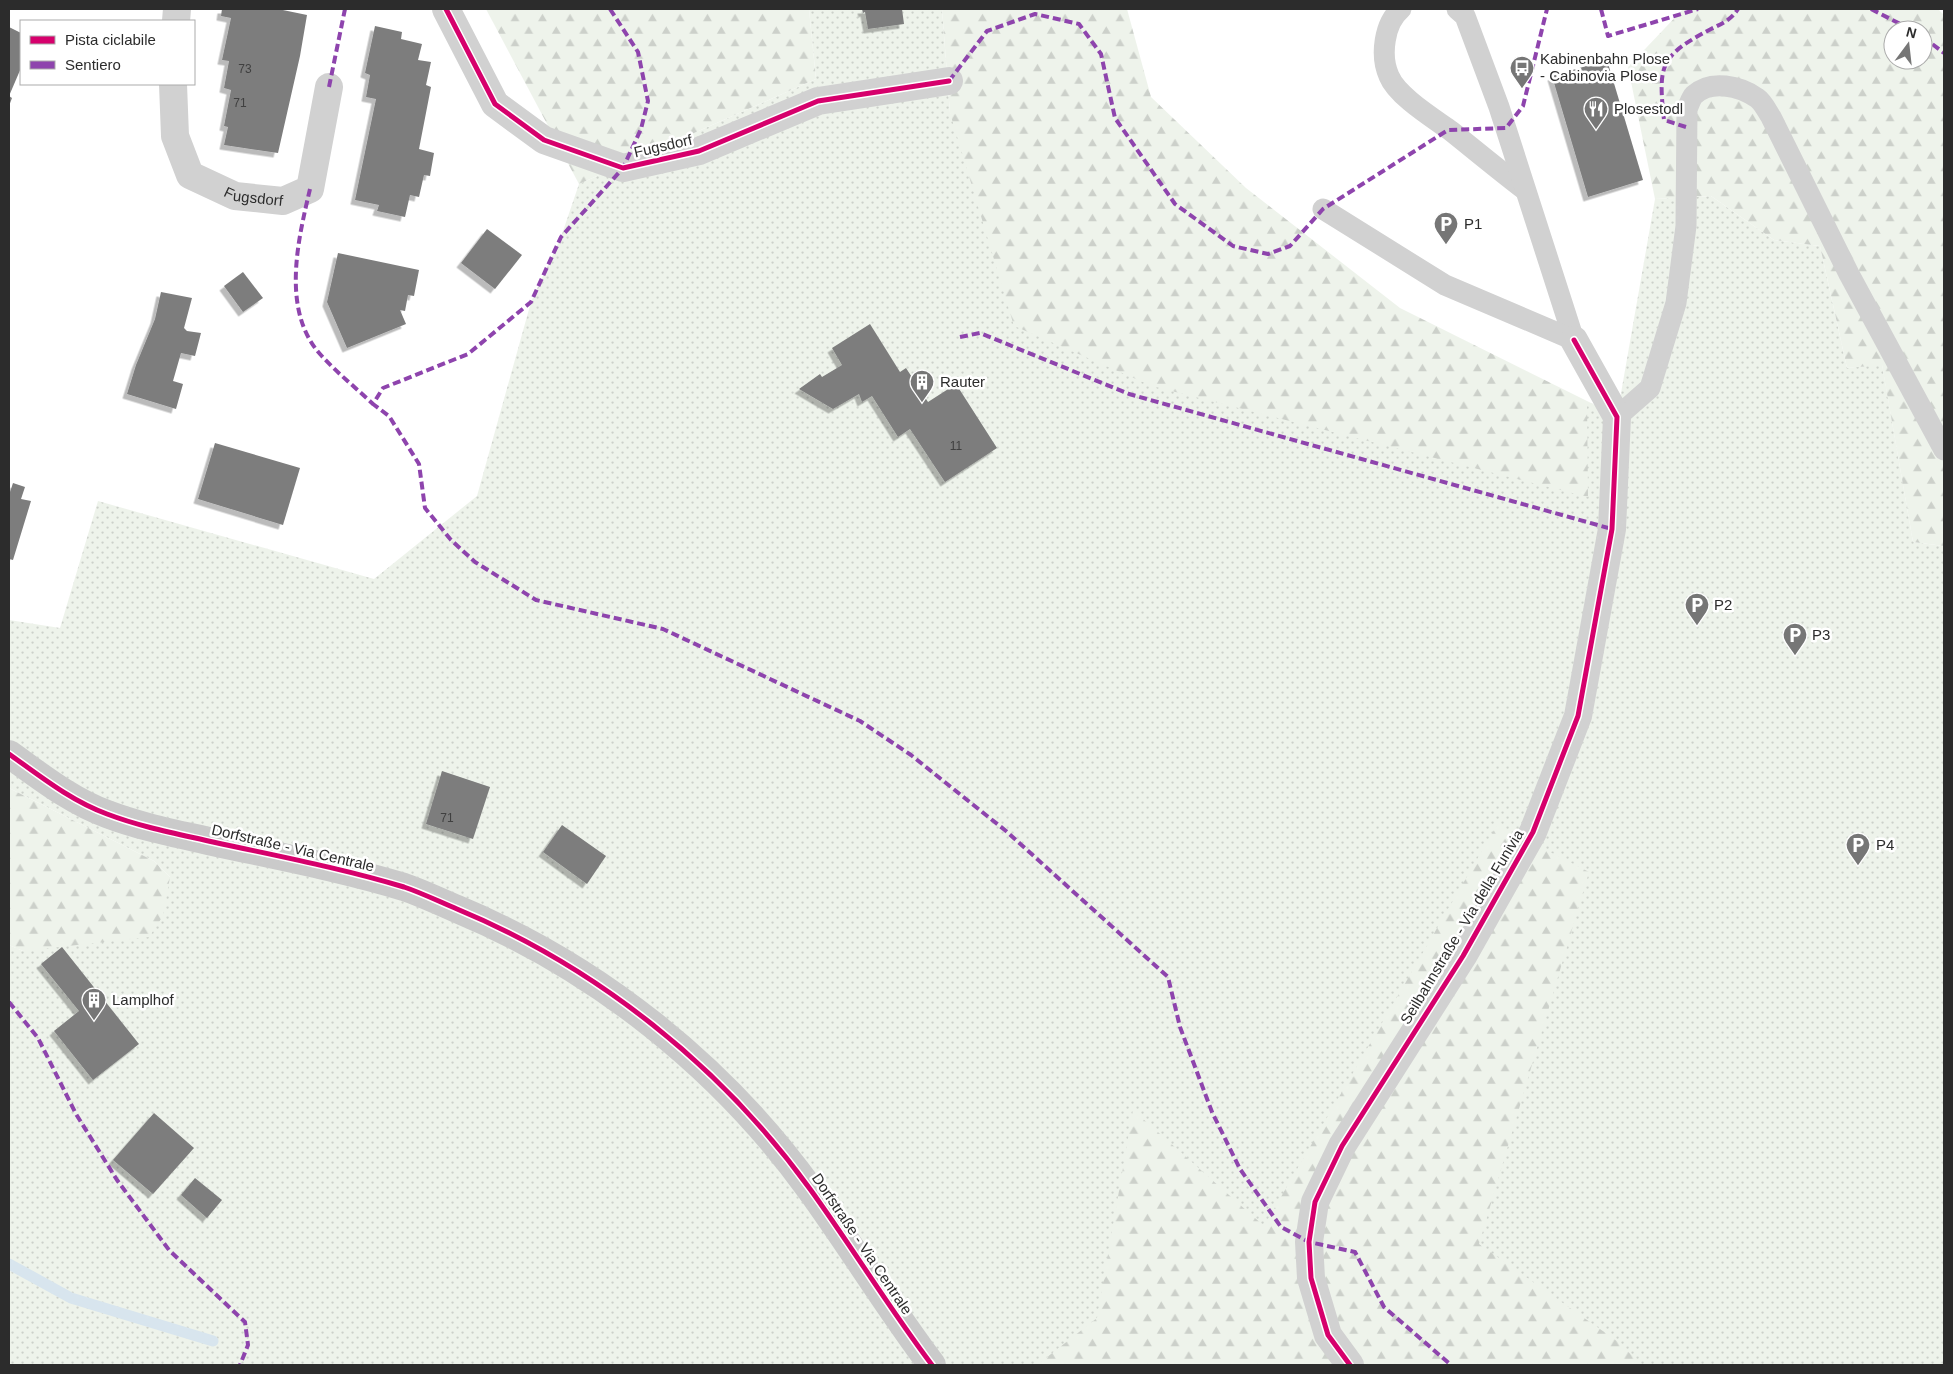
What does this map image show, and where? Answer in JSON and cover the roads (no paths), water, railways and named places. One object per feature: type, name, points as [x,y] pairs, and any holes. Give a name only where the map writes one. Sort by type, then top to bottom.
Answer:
[{"type":"street","name":"Fugsdorf","points":[[446,9],[495,104],[544,140],[623,168],[699,151],[818,101],[950,81]]},
{"type":"street","name":"Fugsdorf","points":[[174,85],[175,136],[190,175],[235,196],[283,201],[310,189],[329,87]]},
{"type":"street","points":[[1574,340],[1617,417]]},
{"type":"street","name":"Seilbahnstraße - Via della Funivia","points":[[1350,1365],[1328,1335],[1311,1278],[1309,1242],[1315,1202],[1342,1146],[1463,956],[1533,832],[1578,716],[1612,529],[1617,417]]},
{"type":"street","name":"Dorfstraße - Via Centrale","points":[[9,754],[60,790],[106,814],[170,833],[334,868],[406,888],[487,922],[564,962],[638,1013],[696,1062],[753,1118],[810,1188],[932,1365]]},
{"type":"lane","points":[[1402,9],[1396,13],[1387,33],[1385,56],[1389,77],[1410,102],[1525,190]]},
{"type":"lane","points":[[1458,9],[1466,16],[1499,107],[1574,340]]},
{"type":"lane","points":[[1617,417],[1650,388],[1676,303],[1686,226],[1687,109],[1693,96],[1704,89],[1721,85],[1740,89],[1759,99],[1771,117],[1849,274],[1944,450]]},
{"type":"lane","points":[[1323,209],[1445,285],[1574,340]]},
{"type":"waterway","points":[[9,1264],[71,1298],[213,1341]]},
{"type":"place","name":"Kabinenbahn Plose - Cabinovia Plose","points":[[1522,89]]},
{"type":"place","name":"Plosestodl","points":[[1596,130]]},
{"type":"place","name":"P1","points":[[1446,245]]},
{"type":"place","name":"Rauter","points":[[922,403]]},
{"type":"place","name":"P2","points":[[1697,626]]},
{"type":"place","name":"P3","points":[[1795,656]]},
{"type":"place","name":"P4","points":[[1858,866]]},
{"type":"place","name":"Lamplhof","points":[[94,1021]]}]
